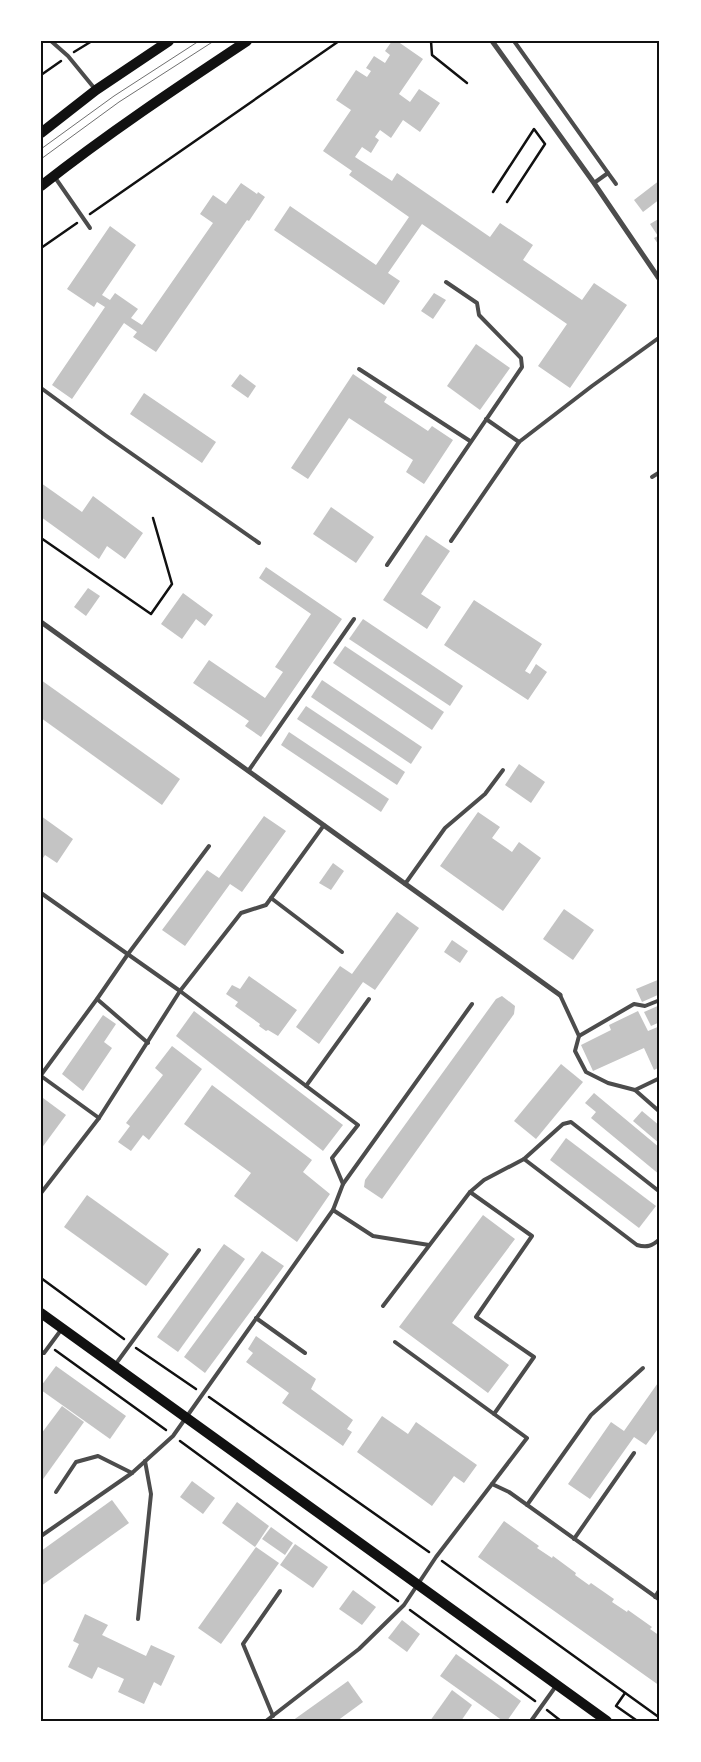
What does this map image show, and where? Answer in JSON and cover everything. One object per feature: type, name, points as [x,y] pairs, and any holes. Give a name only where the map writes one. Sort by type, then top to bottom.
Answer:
[{"type":"main road","points":[[41,132],[96,90],[169,41]]},
{"type":"main road","points":[[41,186],[92,146],[247,41]]},
{"type":"main road","points":[[41,1313],[607,1721]]},
{"type":"street","points":[[492,41],[594,183],[660,280]]},
{"type":"street","points":[[41,622],[560,995]]},
{"type":"lane","points":[[51,41],[68,56],[96,90]]},
{"type":"lane","points":[[514,41],[616,184]]},
{"type":"lane","points":[[594,183],[608,173]]},
{"type":"lane","points":[[54,176],[90,228]]},
{"type":"lane","points":[[386,565],[522,367],[521,358],[479,315],[477,303],[446,282]]},
{"type":"lane","points":[[451,541],[519,442],[660,337]]},
{"type":"lane","points":[[359,369],[470,441]]},
{"type":"lane","points":[[41,388],[259,543]]},
{"type":"lane","points":[[486,419],[519,442]]},
{"type":"lane","points":[[652,477],[660,472]]},
{"type":"lane","points":[[249,770],[354,619]]},
{"type":"lane","points":[[405,884],[445,828],[485,794],[502,770]]},
{"type":"lane","points":[[41,1193],[98,1118],[180,991],[240,913],[266,905],[324,825]]},
{"type":"lane","points":[[98,1118],[41,1076],[128,954],[209,846]]},
{"type":"lane","points":[[41,893],[180,991],[358,1125],[332,1158],[343,1184]]},
{"type":"lane","points":[[271,898],[342,952]]},
{"type":"lane","points":[[560,995],[579,1036],[575,1051],[586,1072],[608,1083],[635,1090],[660,1112]]},
{"type":"lane","points":[[97,999],[148,1043]]},
{"type":"lane","points":[[306,1086],[369,999]]},
{"type":"lane","points":[[579,1036],[634,1004],[645,1006],[660,1000]]},
{"type":"lane","points":[[41,1536],[132,1472],[173,1436],[333,1210],[343,1184],[472,1004]]},
{"type":"lane","points":[[635,1090],[660,1078]]},
{"type":"lane","points":[[383,1306],[470,1192],[484,1180],[524,1159],[563,1124],[570,1122],[660,1192]]},
{"type":"lane","points":[[524,1159],[637,1246],[646,1247],[653,1245],[660,1239]]},
{"type":"lane","points":[[470,1192],[532,1236],[476,1317],[534,1357],[494,1414]]},
{"type":"lane","points":[[333,1210],[373,1236],[429,1245]]},
{"type":"lane","points":[[114,1366],[200,1250]]},
{"type":"lane","points":[[256,1318],[305,1353]]},
{"type":"lane","points":[[41,1352],[44,1353],[62,1328]]},
{"type":"lane","points":[[266,1721],[359,1649],[404,1605],[436,1557],[527,1438],[395,1342]]},
{"type":"lane","points":[[526,1505],[591,1415],[644,1368]]},
{"type":"lane","points":[[574,1539],[634,1453]]},
{"type":"lane","points":[[56,1492],[76,1462],[98,1456],[132,1472]]},
{"type":"lane","points":[[138,1619],[152,1494],[145,1461]]},
{"type":"lane","points":[[492,1484],[509,1492],[660,1600]]},
{"type":"lane","points":[[655,1597],[660,1590]]},
{"type":"lane","points":[[273,1716],[243,1644],[280,1591]]},
{"type":"lane","points":[[532,1721],[557,1685]]},
{"type":"path","points":[[125,190],[339,41]]},
{"type":"path","points":[[430,41],[432,54],[467,83]]},
{"type":"path","points":[[493,192],[534,129],[545,144],[507,202]]},
{"type":"path","points":[[41,538],[151,614],[172,584],[153,518]]},
{"type":"path","points":[[41,1278],[130,1344],[436,1557],[660,1718]]},
{"type":"path","points":[[49,1346],[561,1721]]},
{"type":"path","points":[[626,1693],[616,1706],[636,1720]]},
{"type":"building","points":[[392,41],[397,41],[423,59],[399,94],[410,102],[419,89],[440,103],[420,132],[403,120],[391,138],[380,130],[375,137],[379,140],[371,153],[362,147],[355,157],[392,181],[397,173],[490,237],[500,223],[533,245],[523,260],[582,300],[594,283],[627,305],[570,388],[538,366],[567,324],[422,224],[388,273],[400,281],[384,305],[274,230],[290,206],[376,265],[409,217],[349,175],[352,171],[323,151],[351,110],[336,100],[356,70],[367,77],[371,71],[366,68],[374,56],[385,63],[390,55],[385,51]]},
{"type":"building","points":[[660,180],[660,199],[643,212],[634,200]]},
{"type":"building","points":[[241,183],[265,197],[156,352],[133,337],[137,332],[124,323],[72,399],[52,385],[105,307],[97,302],[94,307],[67,289],[110,226],[136,245],[102,295],[110,300],[115,293],[138,309],[131,318],[142,325],[213,223],[200,214],[213,195],[226,204]]},
{"type":"building","points":[[660,218],[660,247],[654,238],[658,236],[650,224]]},
{"type":"building","points":[[434,293],[446,300],[433,319],[421,311]]},
{"type":"building","points":[[476,344],[510,368],[480,410],[447,386]]},
{"type":"building","points":[[240,374],[256,386],[248,398],[231,386]]},
{"type":"building","points":[[353,374],[387,397],[384,402],[428,431],[432,426],[453,440],[424,484],[406,472],[413,460],[349,418],[308,479],[291,468]]},
{"type":"building","points":[[144,393],[216,442],[202,463],[130,414]]},
{"type":"building","points":[[41,483],[82,512],[93,496],[143,533],[125,559],[107,546],[99,559],[41,517]]},
{"type":"building","points":[[331,507],[374,537],[356,563],[313,534]]},
{"type":"building","points":[[426,535],[450,551],[421,594],[441,607],[427,629],[383,600]]},
{"type":"building","points":[[266,567],[342,619],[261,737],[245,726],[249,721],[193,683],[209,660],[265,698],[283,672],[275,667],[311,614],[259,578]]},
{"type":"building","points":[[88,588],[100,596],[86,616],[74,607]]},
{"type":"building","points":[[183,593],[213,615],[205,626],[196,619],[182,639],[161,624]]},
{"type":"building","points":[[474,600],[542,644],[525,671],[530,674],[536,664],[547,672],[528,700],[444,645]]},
{"type":"building","points":[[363,619],[463,686],[450,706],[349,639]]},
{"type":"building","points":[[345,646],[444,712],[432,730],[333,663]]},
{"type":"building","points":[[41,680],[180,779],[162,805],[41,718]]},
{"type":"building","points":[[322,680],[422,747],[411,764],[311,697]]},
{"type":"building","points":[[306,706],[405,772],[397,785],[297,719]]},
{"type":"building","points":[[289,732],[389,799],[381,812],[281,745]]},
{"type":"building","points":[[519,764],[545,782],[531,803],[505,785]]},
{"type":"building","points":[[478,812],[500,827],[492,838],[512,852],[519,842],[541,858],[503,911],[440,866]]},
{"type":"building","points":[[41,816],[73,839],[57,863],[45,855],[41,861]]},
{"type":"building","points":[[264,816],[286,831],[242,892],[230,884],[185,946],[162,930],[207,870],[219,878]]},
{"type":"building","points":[[333,863],[344,871],[331,890],[319,883]]},
{"type":"building","points":[[564,909],[594,930],[573,960],[543,939]]},
{"type":"building","points":[[397,912],[419,928],[375,990],[363,982],[319,1044],[296,1027],[340,966],[352,974]]},
{"type":"building","points":[[452,940],[468,951],[460,963],[444,952]]},
{"type":"building","points":[[249,976],[297,1010],[278,1036],[259,1026],[260,1024],[235,1006],[238,1002],[226,994],[232,985],[240,989]]},
{"type":"building","points":[[660,979],[660,994],[642,1002],[636,989]]},
{"type":"building","points":[[502,996],[515,1006],[514,1014],[382,1199],[364,1187],[365,1180],[496,999]]},
{"type":"building","points":[[660,1005],[660,1022],[651,1026],[644,1012]]},
{"type":"building","points":[[194,1011],[343,1125],[323,1151],[176,1036]]},
{"type":"building","points":[[638,1011],[648,1031],[660,1026],[660,1067],[654,1070],[644,1048],[593,1071],[581,1045],[611,1030],[609,1025]]},
{"type":"building","points":[[103,1015],[116,1024],[104,1042],[112,1048],[83,1091],[62,1074]]},
{"type":"building","points":[[172,1046],[202,1069],[149,1140],[143,1135],[131,1151],[118,1142],[130,1126],[126,1123],[163,1075],[155,1068]]},
{"type":"building","points":[[561,1064],[583,1082],[536,1139],[514,1121]]},
{"type":"building","points":[[212,1085],[312,1160],[303,1172],[330,1194],[297,1242],[234,1196],[251,1173],[184,1124]]},
{"type":"building","points":[[594,1093],[660,1148],[660,1175],[591,1118],[596,1112],[585,1103]]},
{"type":"building","points":[[43,1098],[66,1115],[41,1149],[41,1100]]},
{"type":"building","points":[[642,1111],[660,1126],[660,1144],[633,1121]]},
{"type":"building","points":[[566,1138],[656,1206],[639,1228],[550,1160]]},
{"type":"building","points":[[87,1195],[169,1254],[146,1286],[64,1227]]},
{"type":"building","points":[[483,1215],[515,1239],[452,1323],[509,1365],[488,1393],[399,1327]]},
{"type":"building","points":[[224,1244],[245,1259],[178,1352],[157,1337]]},
{"type":"building","points":[[262,1251],[284,1266],[205,1373],[184,1357]]},
{"type":"building","points":[[256,1336],[316,1379],[311,1389],[353,1420],[347,1429],[352,1432],[343,1446],[282,1403],[289,1393],[246,1362],[253,1353],[248,1349]]},
{"type":"building","points":[[56,1366],[126,1416],[110,1439],[41,1390],[41,1386]]},
{"type":"building","points":[[660,1380],[660,1426],[646,1445],[634,1437],[590,1499],[568,1484],[611,1422],[624,1431]]},
{"type":"building","points":[[62,1406],[84,1422],[41,1482],[41,1434]]},
{"type":"building","points":[[382,1416],[408,1434],[416,1422],[477,1465],[464,1483],[454,1476],[432,1506],[357,1452]]},
{"type":"building","points":[[192,1481],[215,1498],[203,1514],[180,1497]]},
{"type":"building","points":[[112,1500],[129,1523],[41,1586],[41,1551]]},
{"type":"building","points":[[237,1502],[269,1526],[255,1547],[222,1523]]},
{"type":"building","points":[[504,1521],[539,1546],[537,1548],[552,1558],[553,1556],[576,1573],[575,1575],[589,1585],[591,1583],[614,1599],[612,1602],[627,1612],[628,1610],[652,1627],[650,1629],[660,1636],[660,1686],[478,1557]]},
{"type":"building","points":[[271,1527],[293,1543],[285,1555],[262,1539]]},
{"type":"building","points":[[295,1544],[328,1567],[313,1588],[280,1565]]},
{"type":"building","points":[[256,1547],[279,1563],[221,1644],[198,1628]]},
{"type":"building","points":[[353,1590],[376,1607],[362,1625],[339,1609]]},
{"type":"building","points":[[85,1614],[108,1625],[102,1635],[146,1656],[151,1645],[175,1656],[161,1686],[154,1682],[144,1704],[118,1692],[124,1679],[98,1667],[92,1679],[68,1667],[79,1644],[73,1641]]},
{"type":"building","points":[[402,1620],[420,1634],[407,1652],[388,1638]]},
{"type":"building","points":[[456,1654],[521,1701],[507,1721],[503,1721],[440,1676]]},
{"type":"building","points":[[348,1681],[363,1702],[337,1721],[292,1721]]},
{"type":"building","points":[[452,1690],[472,1705],[461,1721],[430,1721]]},
{"type":"tram line","points":[[41,149],[114,96],[199,41]]},
{"type":"tram line","points":[[41,159],[119,102],[214,41]]}]
